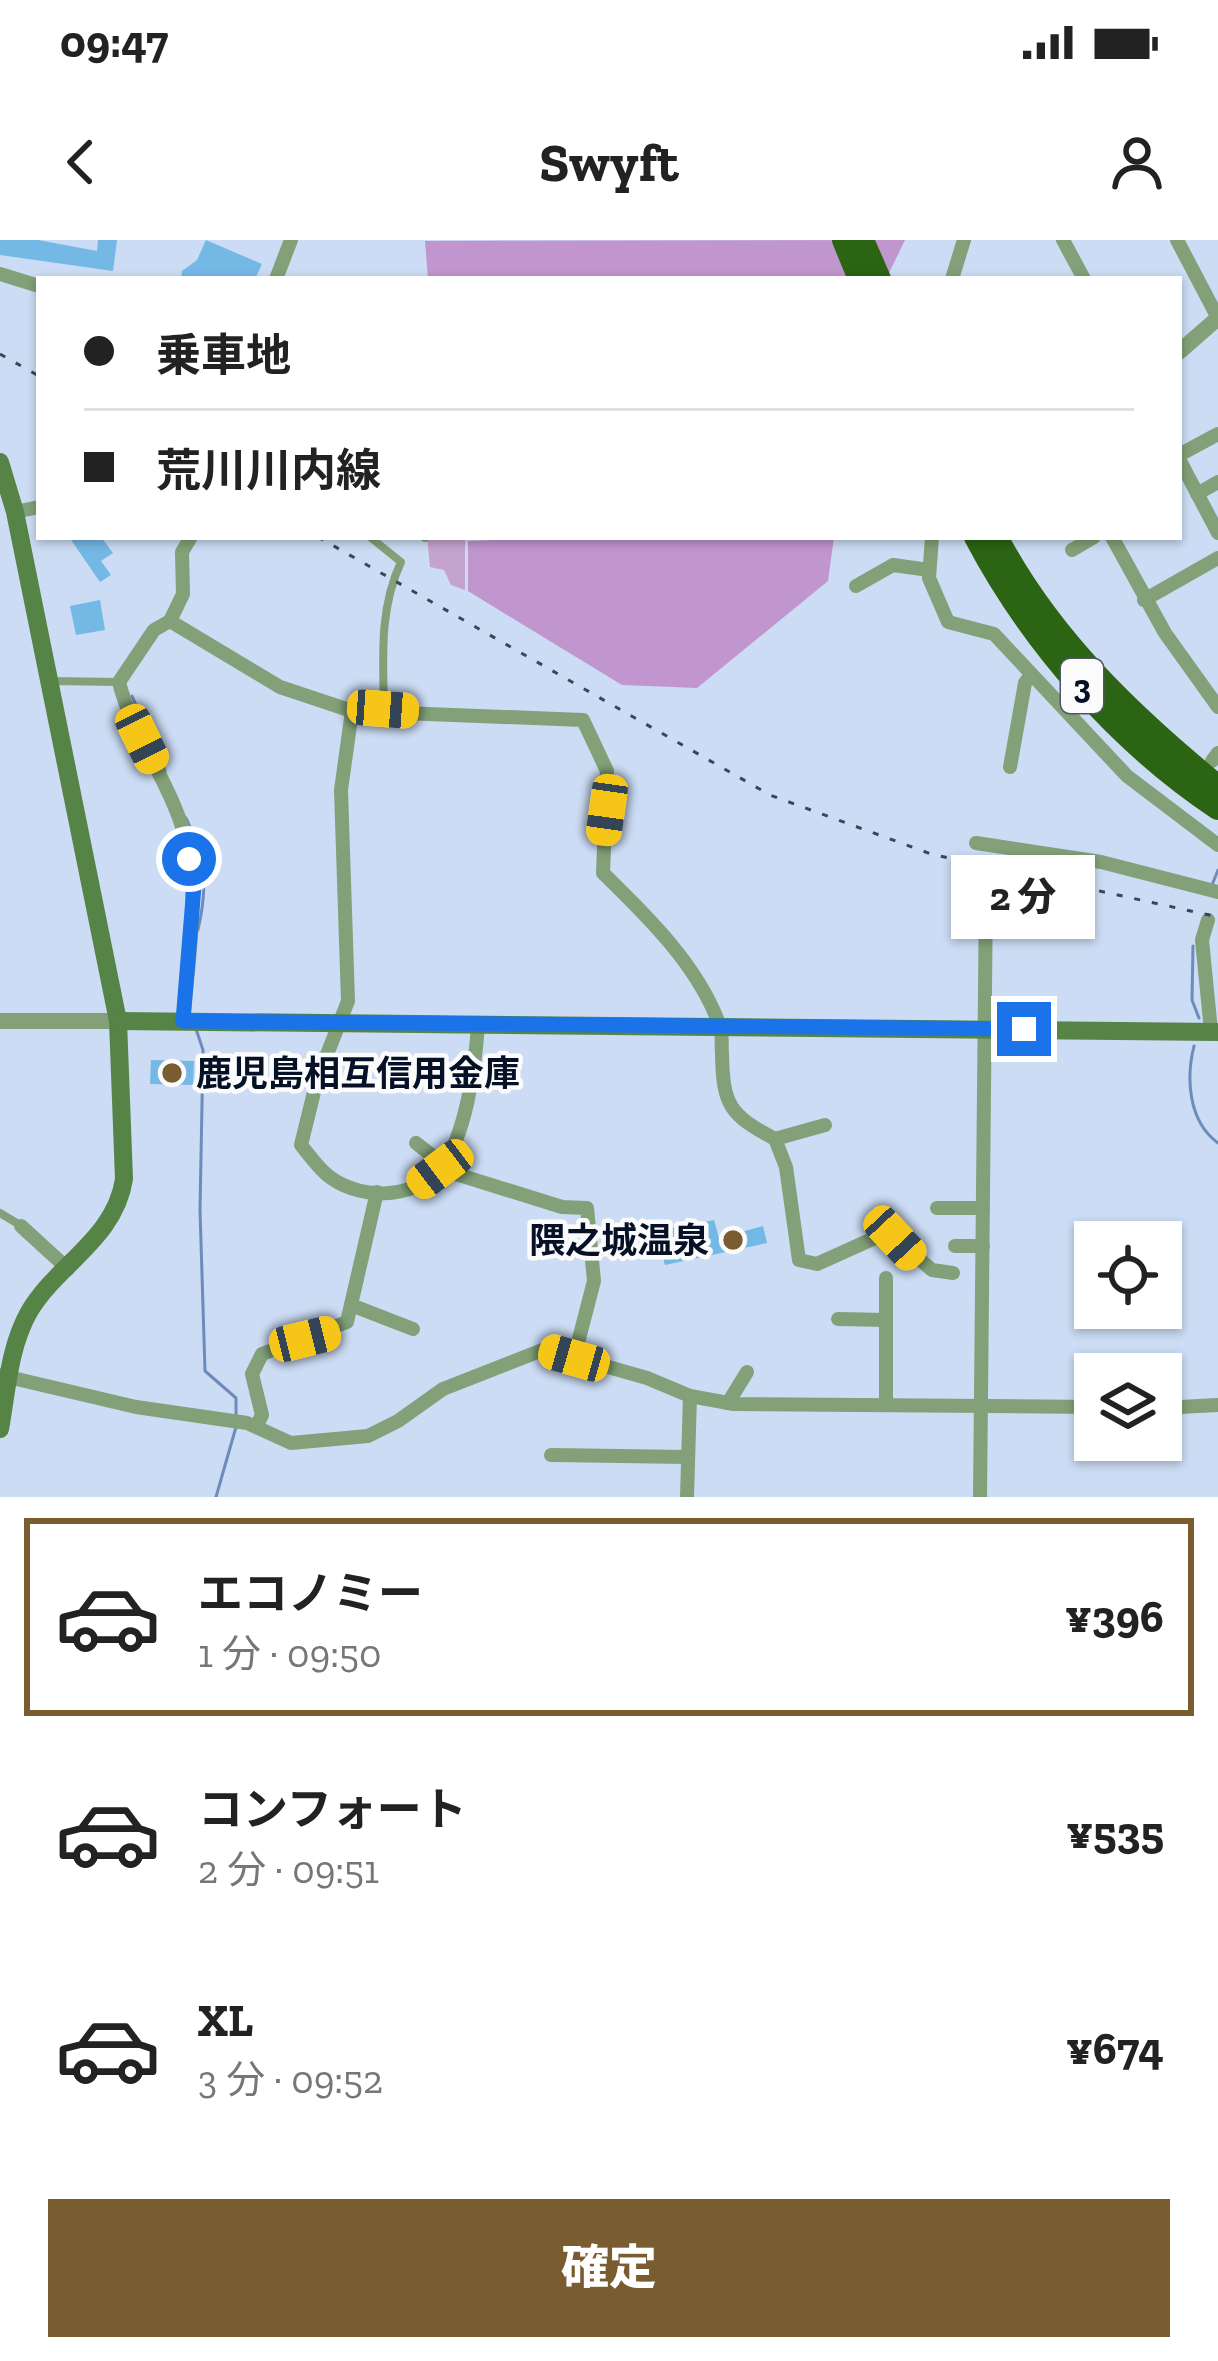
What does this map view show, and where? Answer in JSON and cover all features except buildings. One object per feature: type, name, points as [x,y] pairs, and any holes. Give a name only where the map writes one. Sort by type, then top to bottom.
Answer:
[{"type":"highway","points":[[844,240],[859,276]]},
{"type":"highway","points":[[862,240],[878,276]]},
{"type":"highway","name":"3","points":[[978,540],[1029,624],[1076,680],[1118,725],[1218,808]]},
{"type":"highway","name":"3","points":[[998,540],[1087,668],[1218,787]]},
{"type":"main road","points":[[0,462],[15,512],[118,1021],[121,1199],[29,1312],[4,1376],[0,1426]]},
{"type":"main road","points":[[118,1021],[1215,1031]]},
{"type":"street","points":[[277,276],[292,240]]},
{"type":"street","points":[[953,276],[964,240]]},
{"type":"street","points":[[1063,240],[1082,276]]},
{"type":"street","points":[[1177,240],[1218,318],[1182,349]]},
{"type":"street","points":[[0,274],[36,285]]},
{"type":"street","points":[[1182,455],[1218,434]]},
{"type":"street","points":[[1182,463],[1218,533]]},
{"type":"street","points":[[1197,494],[1218,482]]},
{"type":"street","points":[[15,512],[36,508]]},
{"type":"street","points":[[189,540],[182,552],[183,594],[170,621],[154,630],[119,682],[124,703],[176,810],[194,886],[191,1021]]},
{"type":"street","points":[[932,540],[929,570],[947,622],[994,634],[1127,776],[1218,845]]},
{"type":"street","points":[[1072,550],[1089,540]]},
{"type":"street","points":[[1114,540],[1144,599],[1218,706]]},
{"type":"street","points":[[1144,599],[1218,558]]},
{"type":"street","points":[[856,586],[893,565],[929,570]]},
{"type":"street","points":[[170,621],[280,687],[352,711],[584,720],[607,771],[603,873],[647,916],[684,964],[721,1029],[726,1098],[737,1120],[775,1139],[786,1167],[799,1260],[817,1264],[888,1232],[932,1270],[953,1273]]},
{"type":"street","points":[[1010,766],[1025,682],[1031,675]]},
{"type":"street","points":[[352,711],[341,790],[348,1001],[317,1080],[301,1145],[330,1178],[377,1192],[412,1191],[441,1166],[467,1107],[478,1026]]},
{"type":"street","points":[[1174,814],[1184,800]]},
{"type":"street","points":[[976,843],[1101,862],[1214,903],[1202,940],[1215,1031]]},
{"type":"street","points":[[980,1497],[986,888]]},
{"type":"street","points":[[0,1021],[118,1021]]},
{"type":"street","points":[[775,1139],[825,1125]]},
{"type":"street","points":[[416,1143],[441,1166],[562,1208],[587,1208],[595,1281],[574,1358]]},
{"type":"street","points":[[245,1423],[262,1415],[252,1374],[262,1354],[332,1332],[347,1322],[377,1192]]},
{"type":"street","points":[[937,1208],[983,1208]]},
{"type":"street","points":[[21,1226],[68,1269]]},
{"type":"street","points":[[955,1246],[982,1246]]},
{"type":"street","points":[[886,1278],[886,1405]]},
{"type":"street","points":[[351,1305],[413,1329]]},
{"type":"street","points":[[838,1319],[886,1320]]},
{"type":"street","points":[[4,1376],[136,1408],[245,1423],[291,1443],[368,1436],[442,1389],[544,1349],[647,1378],[690,1396],[728,1403],[1074,1406]]},
{"type":"street","points":[[728,1403],[747,1372]]},
{"type":"street","points":[[687,1497],[690,1396]]},
{"type":"street","points":[[1182,1407],[1218,1405]]},
{"type":"street","points":[[550,1455],[688,1457]]},
{"type":"lane","points":[[374,540],[401,562],[383,623],[383,709]]},
{"type":"lane","points":[[50,681],[119,682]]},
{"type":"lane","points":[[0,1213],[21,1226]]},
{"type":"shaded area","points":[[905,240],[887,276],[428,276],[425,241]]},
{"type":"shaded area","points":[[427,540],[465,540],[465,590],[451,585],[444,570],[430,567]]},
{"type":"shaded area","points":[[834,540],[828,581],[697,688],[622,685],[468,591],[468,541]]},
{"type":"waterway","points":[[132,696],[165,771]]},
{"type":"waterway","points":[[186,818],[203,872],[198,930]]},
{"type":"waterway","points":[[1212,885],[1218,870]]},
{"type":"waterway","points":[[1193,946],[1192,1000],[1199,1018]]},
{"type":"waterway","points":[[196,1029],[203,1050],[200,1210],[205,1371],[236,1398],[236,1418]]},
{"type":"waterway","points":[[1194,1046],[1190,1072],[1195,1111],[1218,1143]]},
{"type":"waterway","points":[[216,1497],[236,1427]]},
{"type":"railway","points":[[0,354],[36,374]]},
{"type":"railway","points":[[323,540],[770,795],[931,854],[1218,917]]},
{"type":"place","name":"鹿児島相互信用金庫","points":[[172,1073]]},
{"type":"place","name":"隈之城温泉","points":[[733,1240]]},
{"type":"route","points":[[189,859],[194,886],[183,1021],[1024,1029]]}]
